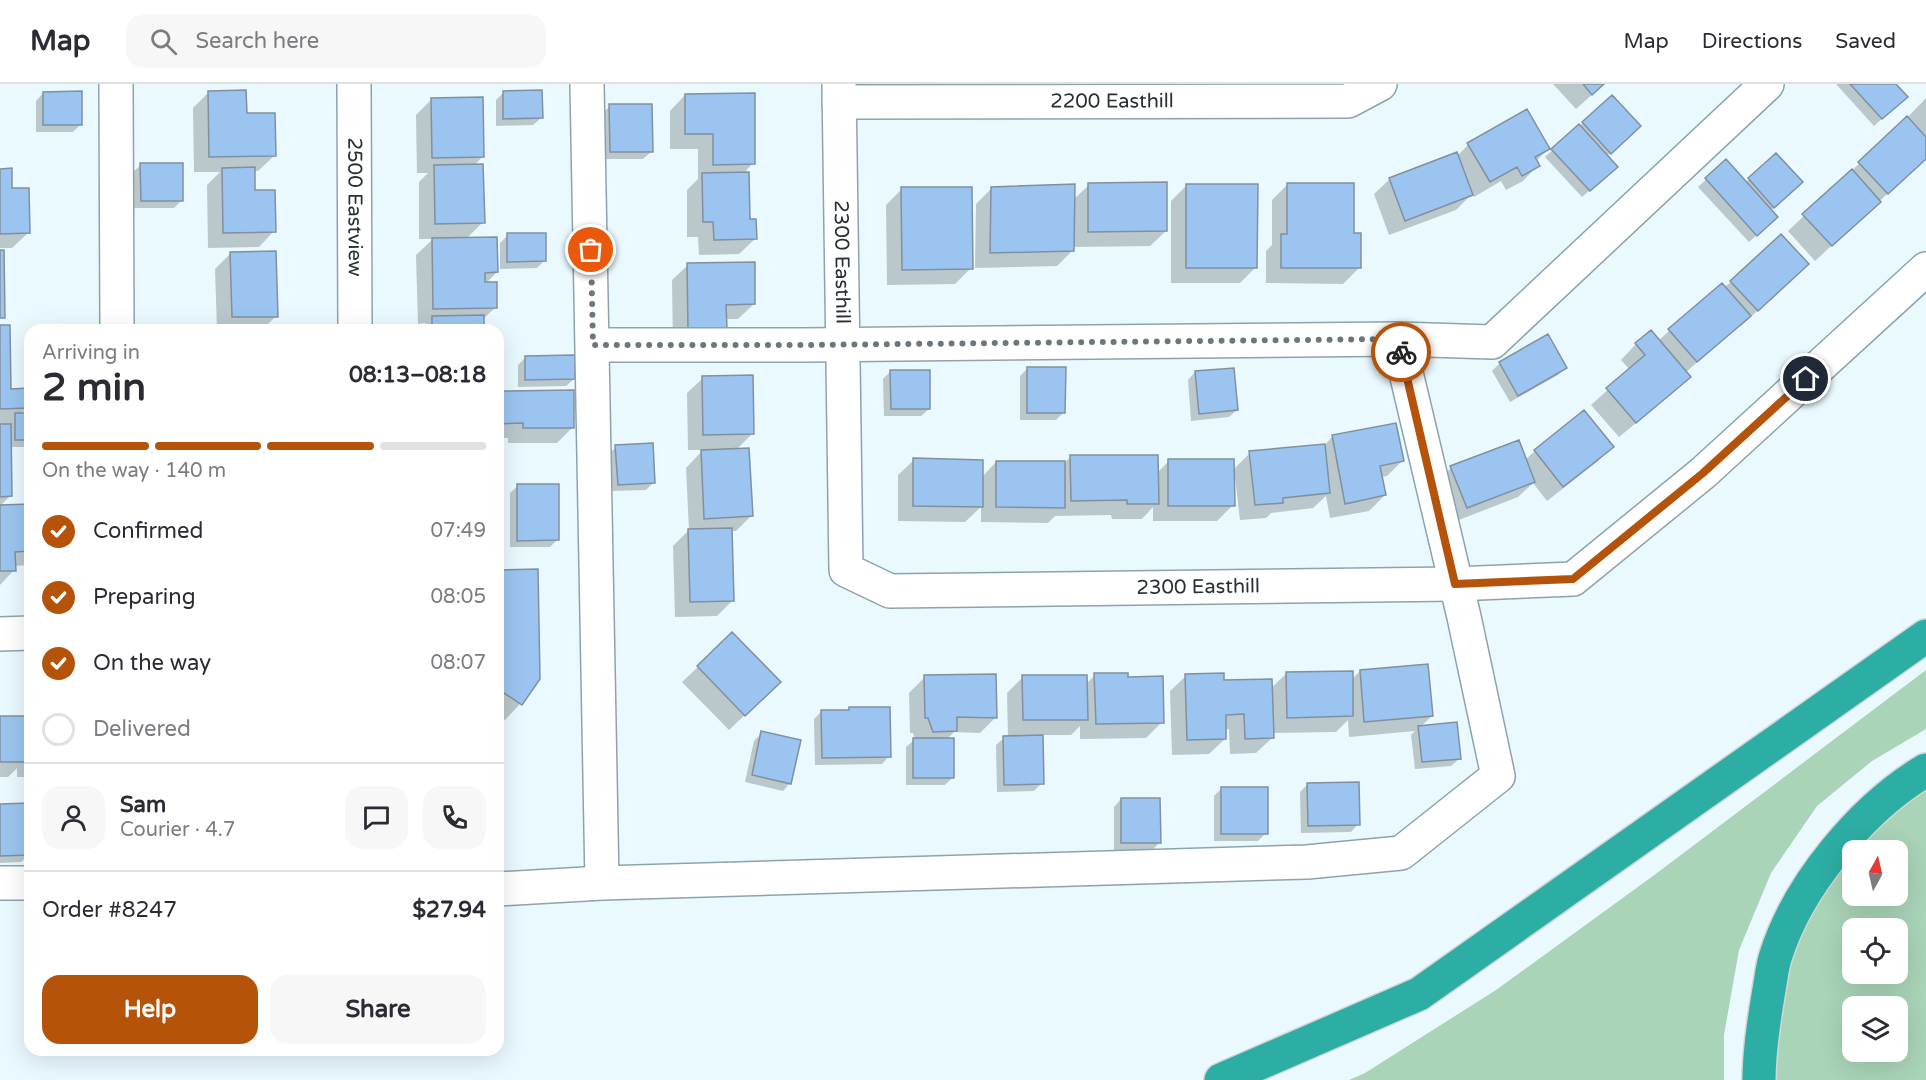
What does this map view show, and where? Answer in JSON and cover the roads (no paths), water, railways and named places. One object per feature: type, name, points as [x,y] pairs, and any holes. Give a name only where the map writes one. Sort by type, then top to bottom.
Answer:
[{"type":"highway","points":[[1221,1080],[1419,994],[1926,636]]},
{"type":"highway","points":[[1759,1080],[1764,1020],[1775,959],[1798,904],[1835,852],[1872,811],[1913,777],[1926,770]]},
{"type":"street","points":[[116,84],[117,324]]},
{"type":"street","name":"2500 Eastview","points":[[354,84],[354,324]]},
{"type":"street","points":[[587,84],[602,883]]},
{"type":"street","name":"2200 Easthill","points":[[839,93],[1348,101],[1380,84]]},
{"type":"street","points":[[593,345],[1398,339],[1492,342],[1767,84]]},
{"type":"street","name":"2300 Easthill","points":[[839,93],[846,570],[890,591],[1455,584],[1573,579],[1703,473],[1926,269]]},
{"type":"street","points":[[504,889],[602,883],[1306,862],[1401,853],[1498,777],[1464,617],[1398,339]]},
{"type":"street","points":[[0,634],[24,633]]},
{"type":"street","points":[[0,883],[24,883]]}]
